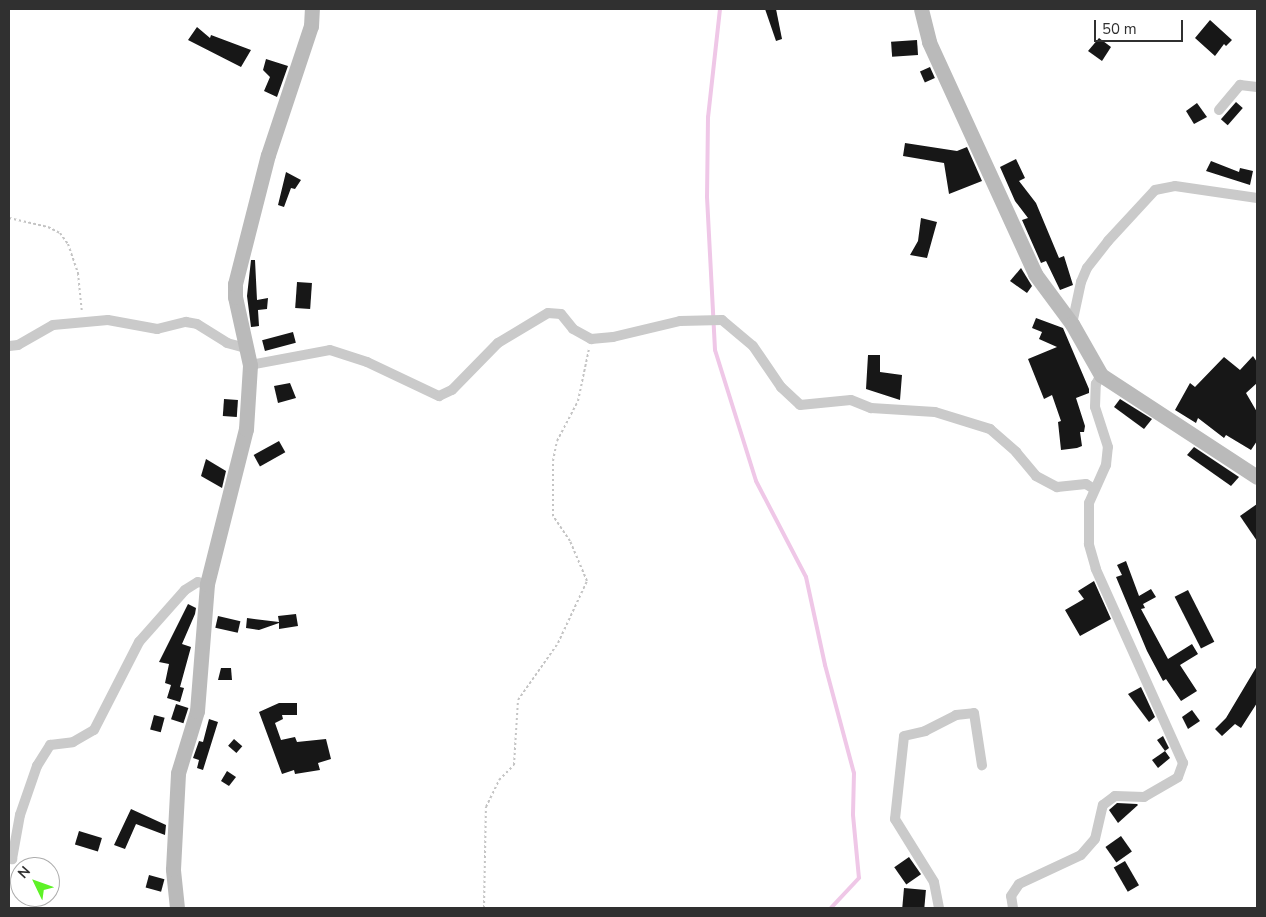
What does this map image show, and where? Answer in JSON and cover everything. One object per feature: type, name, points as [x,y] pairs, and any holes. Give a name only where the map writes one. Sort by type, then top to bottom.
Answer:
[{"type":"street","points":[[177,908],[173,869],[178,773],[197,711],[207,584],[246,429],[250,365],[235,297],[235,284],[268,155],[311,26],[312,9]]},
{"type":"street","points":[[921,9],[929,42],[1035,274],[1072,324],[1101,375],[1257,478]]},
{"type":"street","points":[[1219,110],[1240,85],[1257,87]]},
{"type":"street","points":[[1072,324],[1080,282],[1087,268],[1108,241],[1155,190],[1175,186],[1257,198]]},
{"type":"street","points":[[250,365],[330,350],[367,362],[439,396],[452,390],[498,343],[548,313],[561,314],[573,329],[591,339],[613,337],[680,321],[722,320],[753,346],[781,387],[800,405],[851,400],[870,408],[935,412],[990,430],[1016,452],[1036,476],[1057,487],[1086,484],[1094,489]]},
{"type":"street","points":[[9,346],[18,345],[53,325],[83,320],[108,320],[157,329],[186,322],[208,329],[227,343],[246,348]]},
{"type":"street","points":[[1013,908],[1011,896],[1018,884],[1081,855],[1095,839],[1103,805],[1116,796],[1144,797],[1178,777],[1183,763],[1096,569],[1089,544],[1087,514],[1094,489],[1106,465],[1108,447],[1095,406],[1096,384],[1101,375]]},
{"type":"street","points":[[9,857],[12,859],[20,815],[37,766],[50,745],[73,742],[94,730],[139,642],[185,590],[198,582],[207,584]]},
{"type":"street","points":[[940,908],[934,882],[895,819],[904,736],[925,730],[956,715],[974,713],[982,765]]},
{"type":"path","points":[[9,218],[48,227],[60,234],[68,244],[78,273],[83,320]]},
{"type":"path","points":[[484,908],[486,807],[499,780],[514,765],[518,700],[558,643],[587,581],[570,541],[553,516],[553,461],[557,441],[578,401],[591,339]]},
{"type":"building","points":[[765,9],[776,9],[782,39],[776,41]]},
{"type":"building","points":[[1210,20],[1232,40],[1226,46],[1224,44],[1215,56],[1195,38]]},
{"type":"building","points":[[197,27],[210,38],[211,35],[251,50],[241,67],[188,40]]},
{"type":"building","points":[[1099,38],[1111,47],[1102,61],[1088,51]]},
{"type":"building","points":[[917,40],[918,55],[892,57],[891,42]]},
{"type":"building","points":[[266,59],[288,66],[277,97],[264,91],[270,77],[263,70]]},
{"type":"building","points":[[930,67],[935,78],[925,82],[920,71]]},
{"type":"building","points":[[1236,102],[1243,108],[1228,125],[1221,119]]},
{"type":"building","points":[[1197,103],[1207,117],[1194,124],[1186,111]]},
{"type":"building","points":[[905,143],[957,151],[967,147],[982,181],[949,194],[944,163],[903,156]]},
{"type":"building","points":[[1016,159],[1025,178],[1019,181],[1036,203],[1059,258],[1064,256],[1073,285],[1060,290],[1046,261],[1041,263],[1022,220],[1028,218],[1015,201],[1000,167]]},
{"type":"building","points":[[1211,161],[1239,172],[1240,168],[1253,171],[1250,185],[1206,171]]},
{"type":"building","points":[[286,172],[301,180],[295,189],[291,188],[284,207],[278,205]]},
{"type":"building","points":[[921,218],[937,222],[927,258],[910,255],[918,241]]},
{"type":"building","points":[[251,260],[255,260],[257,300],[268,298],[267,309],[258,310],[259,326],[251,327],[247,296]]},
{"type":"building","points":[[1021,268],[1032,286],[1027,293],[1010,281]]},
{"type":"building","points":[[297,282],[312,283],[310,309],[295,308]]},
{"type":"building","points":[[1036,318],[1063,328],[1089,389],[1089,393],[1076,398],[1085,426],[1084,432],[1080,432],[1082,446],[1077,448],[1061,450],[1058,422],[1061,421],[1052,395],[1044,399],[1028,359],[1057,347],[1039,339],[1042,332],[1032,328]]},
{"type":"building","points":[[293,332],[296,343],[265,351],[262,340]]},
{"type":"building","points":[[868,355],[880,355],[880,372],[902,375],[900,400],[866,389]]},
{"type":"building","points":[[1253,356],[1257,362],[1257,383],[1246,393],[1257,412],[1257,441],[1251,450],[1226,435],[1224,438],[1198,418],[1196,423],[1175,410],[1190,383],[1195,387],[1224,357],[1240,370]]},
{"type":"building","points":[[290,383],[296,398],[278,403],[274,386]]},
{"type":"building","points":[[224,399],[238,400],[237,417],[223,416]]},
{"type":"building","points":[[1120,399],[1152,419],[1144,429],[1114,407]]},
{"type":"building","points":[[279,441],[285,452],[260,466],[254,455]]},
{"type":"building","points":[[1194,447],[1239,477],[1231,486],[1187,455]]},
{"type":"building","points":[[206,459],[226,471],[222,488],[201,476]]},
{"type":"building","points":[[1257,504],[1257,541],[1240,516]]},
{"type":"building","points":[[1126,561],[1139,596],[1151,589],[1156,597],[1143,604],[1145,608],[1141,609],[1168,659],[1192,644],[1198,654],[1180,665],[1197,691],[1181,701],[1166,679],[1163,681],[1147,651],[1116,577],[1122,575],[1117,565]]},
{"type":"building","points":[[1094,581],[1111,619],[1080,636],[1065,610],[1084,599],[1078,591]]},
{"type":"building","points":[[1188,590],[1214,642],[1201,648],[1175,597]]},
{"type":"building","points":[[188,604],[196,608],[182,644],[191,647],[180,687],[184,688],[180,702],[167,698],[171,685],[165,683],[169,664],[159,662]]},
{"type":"building","points":[[296,614],[298,626],[279,629],[279,623],[259,630],[246,628],[247,618],[279,622],[278,616]]},
{"type":"building","points":[[218,616],[240,621],[238,633],[215,628]]},
{"type":"building","points":[[1257,666],[1257,703],[1241,728],[1235,724],[1222,736],[1215,729],[1226,718]]},
{"type":"building","points":[[221,668],[231,668],[232,680],[218,680]]},
{"type":"building","points":[[1141,687],[1155,717],[1149,722],[1128,694]]},
{"type":"building","points":[[279,703],[297,703],[297,715],[282,715],[283,719],[275,723],[281,740],[295,737],[297,742],[326,739],[331,759],[318,763],[320,770],[295,774],[294,770],[282,774],[259,712]]},
{"type":"building","points":[[176,704],[188,708],[183,723],[171,719]]},
{"type":"building","points":[[1192,710],[1200,721],[1188,729],[1182,717]]},
{"type":"building","points":[[154,715],[165,718],[161,732],[150,729]]},
{"type":"building","points":[[209,719],[218,722],[203,770],[197,768],[199,760],[193,758],[199,741],[203,742]]},
{"type":"building","points":[[1163,736],[1169,748],[1165,751],[1157,740]]},
{"type":"building","points":[[234,739],[242,746],[236,753],[228,746]]},
{"type":"building","points":[[1165,751],[1170,758],[1158,768],[1152,760]]},
{"type":"building","points":[[227,771],[236,777],[229,786],[221,781]]},
{"type":"building","points":[[1117,803],[1138,805],[1118,823],[1109,810]]},
{"type":"building","points":[[131,809],[166,825],[165,835],[136,824],[125,849],[114,845]]},
{"type":"building","points":[[79,831],[102,838],[98,851],[75,844]]},
{"type":"building","points":[[1121,836],[1132,852],[1116,862],[1105,847]]},
{"type":"building","points":[[909,857],[921,874],[906,885],[894,867]]},
{"type":"building","points":[[1125,861],[1139,885],[1128,892],[1114,868]]},
{"type":"building","points":[[149,875],[164,879],[161,892],[146,888]]},
{"type":"building","points":[[904,888],[926,890],[924,908],[902,908]]},
{"type":"waterway","points":[[720,9],[708,117],[707,197],[715,350],[756,481],[806,577],[825,665],[854,773],[853,815],[859,878],[831,908]]}]
